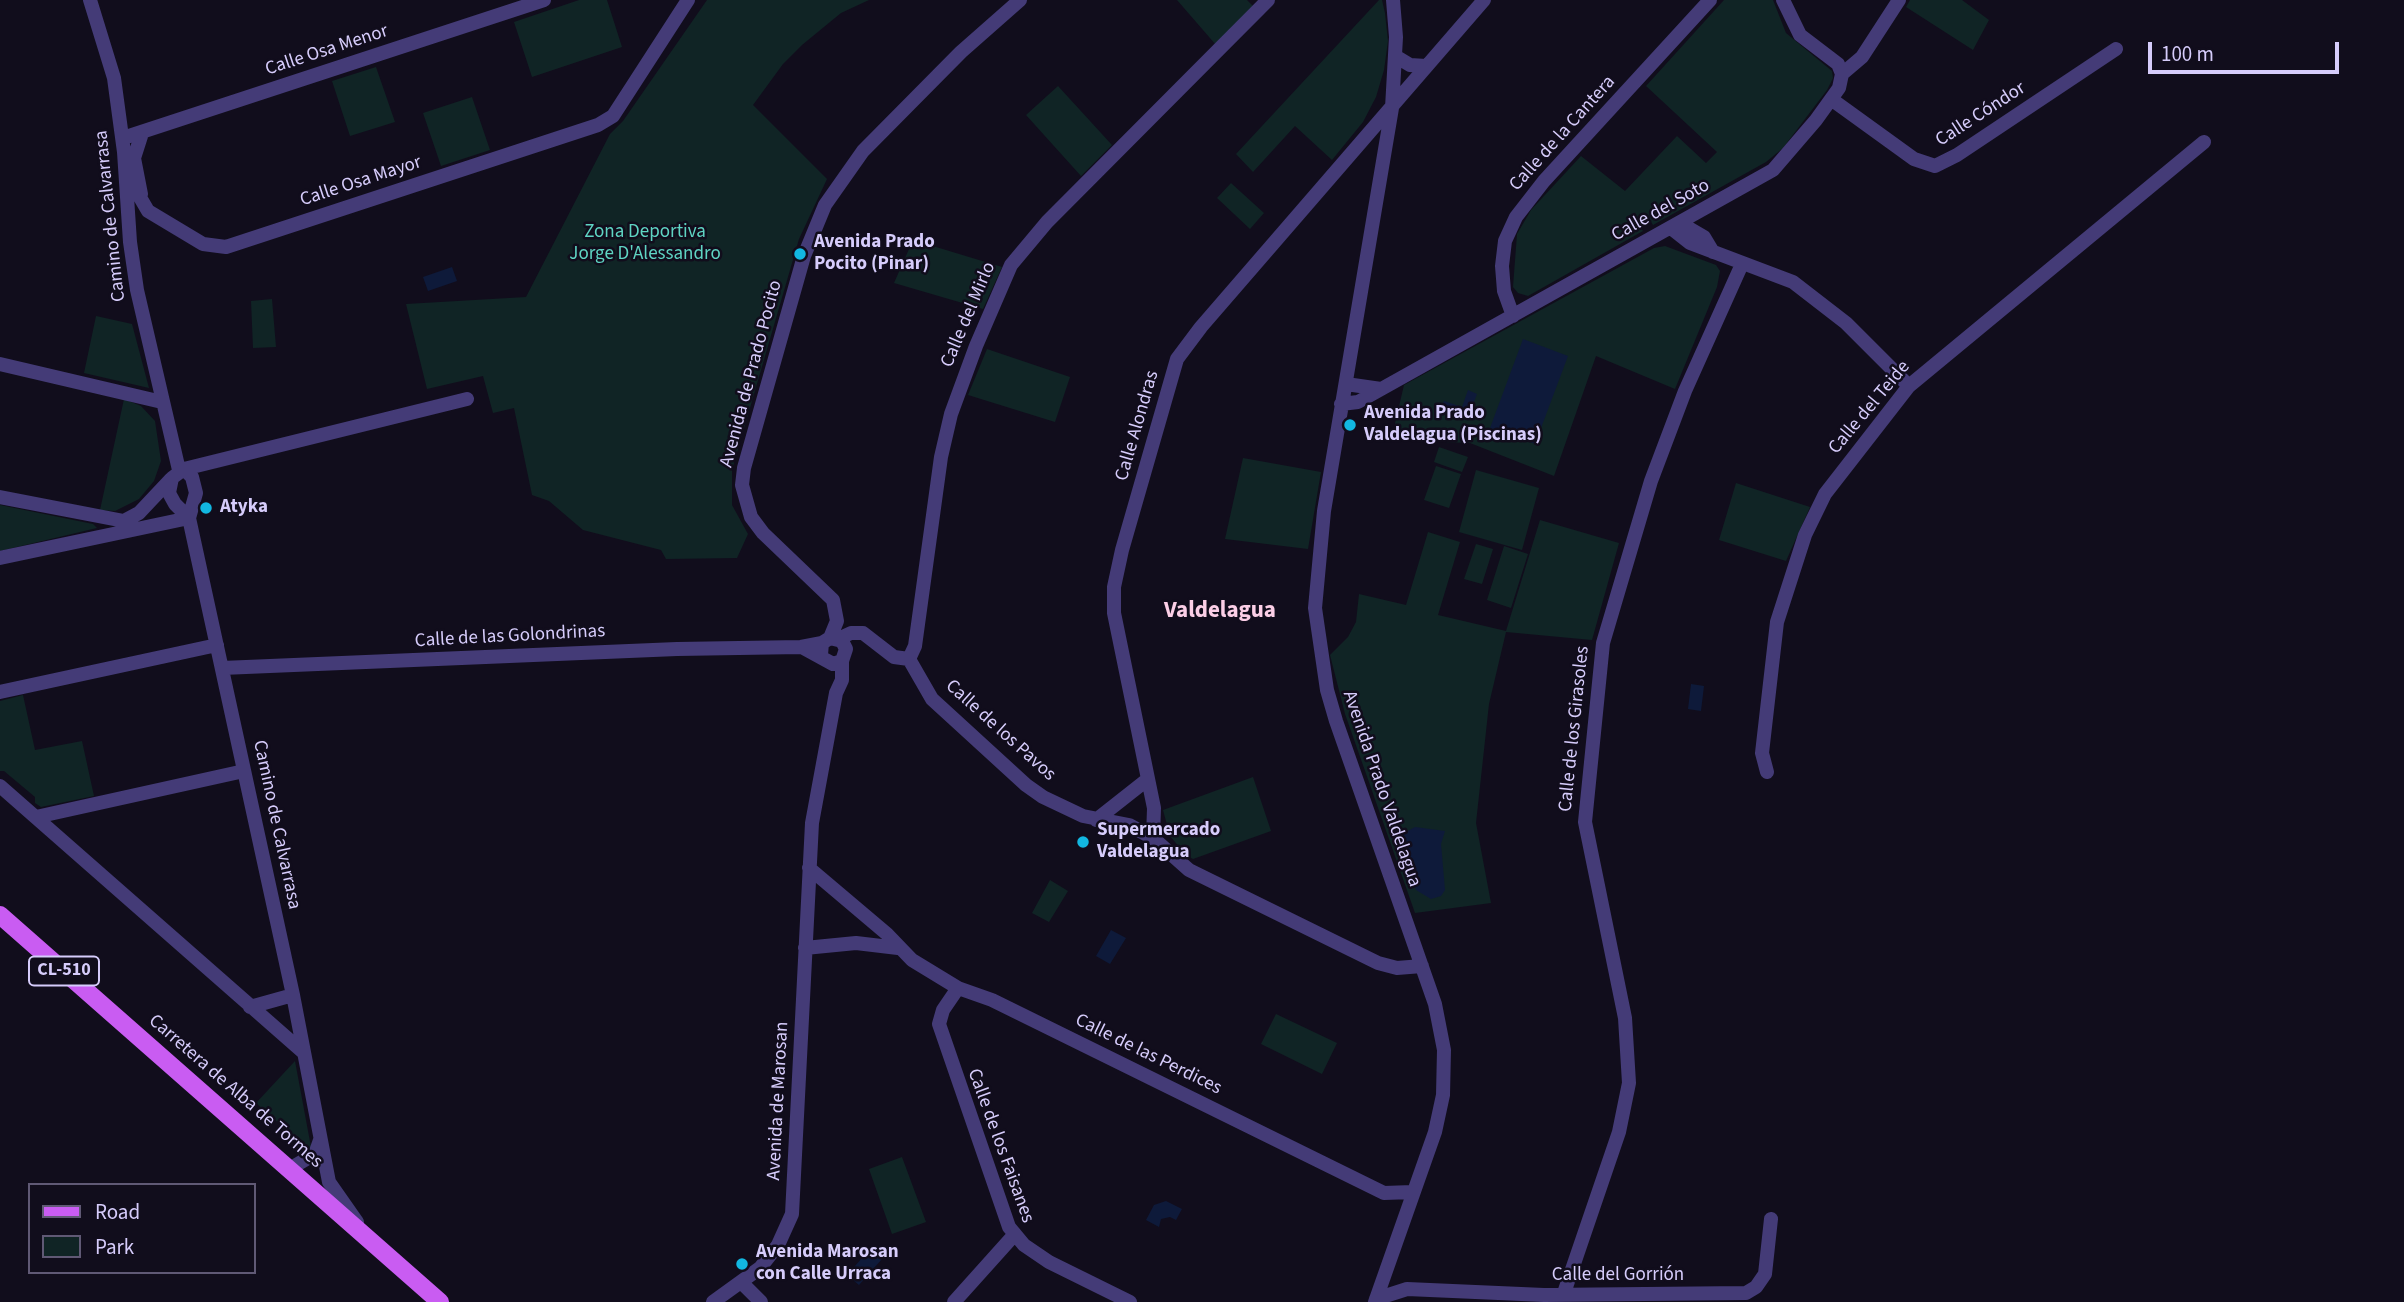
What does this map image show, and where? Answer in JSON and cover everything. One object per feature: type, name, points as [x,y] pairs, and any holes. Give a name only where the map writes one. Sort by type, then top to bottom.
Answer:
[{"type":"main road","name":"Carretera de Alba de Tormes","points":[[0,915],[291,1168],[440,1302]]},
{"type":"street","name":"Camino de Calvarrasa","points":[[90,0],[110,58],[130,170],[130,242],[178,472]]},
{"type":"street","name":"Calle Osa Menor","points":[[123,138],[544,0]]},
{"type":"street","name":"Calle Osa Mayor","points":[[130,170],[142,206],[203,244],[226,247],[598,125],[612,116],[688,0]]},
{"type":"street","name":"Avenida de Prado Pocito","points":[[809,868],[812,823],[836,693],[842,680],[832,650],[837,621],[832,600],[762,533],[751,517],[742,485],[744,468],[808,245],[825,205],[863,151],[961,52],[1020,0]]},
{"type":"street","name":"Calle del Mirlo","points":[[909,659],[915,646],[941,457],[951,414],[976,345],[1011,265],[1046,222],[1268,0]]},
{"type":"street","name":"Avenida Prado Valdelagua","points":[[1376,1301],[1412,1192],[1436,1132],[1445,1071],[1440,1022],[1336,721],[1318,635],[1318,564],[1341,404],[1392,108],[1395,56],[1393,0]]},
{"type":"street","name":"Calle Alondras","points":[[1153,838],[1154,808],[1114,613],[1114,587],[1177,359],[1200,327],[1484,0]]},
{"type":"street","name":"Calle de la Cantera","points":[[1513,316],[1504,291],[1502,266],[1505,241],[1516,217],[1544,181],[1710,0]]},
{"type":"street","points":[[1783,0],[1800,35],[1839,64],[1842,74]]},
{"type":"street","name":"Calle del Soto","points":[[1341,404],[1358,402],[1773,170],[1793,150],[1831,99],[1843,80],[1842,74],[1862,57],[1899,0]]},
{"type":"street","name":"Calle Cóndor","points":[[1831,99],[1914,159],[1935,166],[1957,155],[2116,49]]},
{"type":"street","points":[[1395,56],[1410,65],[1426,66]]},
{"type":"street","points":[[130,170],[142,133]]},
{"type":"street","name":"Calle del Teide","points":[[1767,772],[1762,753],[1777,622],[1805,535],[1825,494],[1909,386],[2204,142]]},
{"type":"street","points":[[1360,144],[1376,150],[1385,159]]},
{"type":"street","points":[[1704,210],[1704,237],[1713,252]]},
{"type":"street","points":[[1676,226],[1704,237]]},
{"type":"street","points":[[1676,226],[1690,243],[1793,282],[1821,302],[1909,386]]},
{"type":"street","name":"Calle de los Girasoles","points":[[1564,1293],[1619,1132],[1629,1083],[1625,1018],[1585,822],[1603,643],[1651,481],[1685,391],[1742,264]]},
{"type":"street","points":[[0,364],[162,402]]},
{"type":"street","points":[[1346,384],[1381,389]]},
{"type":"street","points":[[125,526],[178,472],[467,399]]},
{"type":"street","points":[[178,472],[192,477],[196,493],[188,511]]},
{"type":"street","points":[[178,472],[169,493],[188,511]]},
{"type":"street","points":[[0,497],[125,526]]},
{"type":"street","name":"Camino de Calvarrasa","points":[[188,511],[293,995],[329,1182],[370,1238]]},
{"type":"street","points":[[0,558],[188,511]]},
{"type":"street","points":[[832,650],[851,633],[863,633],[894,657],[909,659]]},
{"type":"street","points":[[0,692],[217,645]]},
{"type":"street","name":"Calle de las Golondrinas","points":[[222,668],[801,647],[832,650]]},
{"type":"street","name":"Calle de los Pavos","points":[[909,659],[932,699],[1026,785],[1066,809],[1096,820],[1129,825],[1153,838],[1189,870],[1358,953],[1398,968],[1422,966]]},
{"type":"street","points":[[36,817],[244,771]]},
{"type":"street","points":[[1096,820],[1147,779]]},
{"type":"street","points":[[0,786],[303,1052]]},
{"type":"street","name":"Calle de las Perdices","points":[[809,868],[887,934],[898,948],[958,988],[992,1000],[1384,1192],[1412,1192]]},
{"type":"street","name":"Avenida de Marosan","points":[[713,1302],[742,1283],[778,1245],[792,1214],[809,868]]},
{"type":"street","points":[[861,943],[868,935],[871,922]]},
{"type":"street","name":"Calle de las Perdices","points":[[805,948],[861,943],[898,948]]},
{"type":"street","name":"Calle de los Faisanes","points":[[954,1302],[1015,1234],[997,1198],[939,1024],[943,1010],[958,988]]},
{"type":"street","points":[[250,1007],[293,995]]},
{"type":"street","points":[[291,1168],[315,1154],[320,1140]]},
{"type":"street","points":[[1384,1192],[1395,1209],[1401,1229]]},
{"type":"street","name":"Calle del Gorrión","points":[[1376,1301],[1407,1289],[1564,1293],[1746,1293],[1756,1287],[1765,1274],[1771,1219]]},
{"type":"street","points":[[1015,1234],[1049,1262],[1130,1302]]},
{"type":"street","points":[[1390,1262],[1407,1289]]},
{"type":"street","points":[[742,1283],[761,1302]]},
{"type":"green space","points":[[579,0],[607,0],[622,47],[532,77],[514,22]]},
{"type":"green space","name":"Zona Deportiva Jorge D'Alessandro","points":[[707,0],[869,0],[841,13],[802,45],[783,64],[753,105],[827,179],[799,239],[732,470],[732,505],[748,534],[737,558],[666,559],[661,550],[583,530],[549,501],[532,495],[514,408],[493,413],[483,376],[427,389],[406,304],[526,297],[610,134],[623,121]]},
{"type":"green space","points":[[1177,0],[1247,0],[1253,6],[1216,45]]},
{"type":"green space","points":[[1379,0],[1382,0],[1385,13],[1388,41],[1384,70],[1376,97],[1363,122],[1332,160],[1295,126],[1253,172],[1236,154]]},
{"type":"green space","points":[[1724,0],[1773,0],[1786,33],[1832,71],[1833,78],[1827,90],[1783,148],[1766,162],[1653,225],[1648,217],[1638,223],[1643,231],[1528,296],[1518,293],[1513,287],[1517,234],[1531,210],[1581,156],[1625,191],[1677,136],[1706,163],[1717,152],[1646,86]]},
{"type":"green space","points":[[1910,0],[1962,0],[1989,20],[1973,50],[1906,7]]},
{"type":"green space","points":[[376,67],[395,122],[350,136],[332,81]]},
{"type":"green space","points":[[1058,86],[1112,145],[1081,176],[1026,115]]},
{"type":"green space","points":[[472,97],[490,150],[441,166],[423,113]]},
{"type":"green space","points":[[1231,183],[1264,213],[1250,229],[1217,198]]},
{"type":"green space","points":[[913,240],[1002,267],[983,309],[894,283]]},
{"type":"green space","points":[[1665,246],[1716,265],[1720,271],[1717,287],[1675,389],[1596,356],[1554,476],[1470,443],[1416,441],[1392,436],[1404,385],[1654,248]]},
{"type":"green space","points":[[272,299],[276,347],[253,348],[251,301]]},
{"type":"green space","points":[[96,316],[132,324],[149,388],[84,373]]},
{"type":"green space","points":[[987,349],[1070,377],[1055,422],[968,395]]},
{"type":"green space","points":[[124,399],[141,406],[155,421],[161,461],[154,481],[139,499],[115,511],[100,510]]},
{"type":"green space","points":[[1439,447],[1468,457],[1462,472],[1434,462]]},
{"type":"green space","points":[[1243,458],[1321,472],[1308,549],[1225,539]]},
{"type":"green space","points":[[1436,466],[1461,474],[1449,508],[1424,500]]},
{"type":"green space","points":[[1476,470],[1539,488],[1522,550],[1459,532]]},
{"type":"green space","points":[[1736,483],[1810,507],[1786,561],[1719,540]]},
{"type":"green space","points":[[0,505],[93,524],[97,528],[0,551]]},
{"type":"green space","points":[[1540,520],[1619,543],[1592,640],[1506,632],[1489,704],[1476,823],[1491,903],[1415,913],[1345,714],[1330,655],[1348,637],[1356,622],[1359,594],[1406,605],[1428,532],[1460,542],[1438,615],[1506,631]]},
{"type":"green space","points":[[1476,544],[1493,549],[1482,584],[1464,579]]},
{"type":"green space","points":[[1504,546],[1528,554],[1511,608],[1487,600]]},
{"type":"green space","points":[[23,695],[35,750],[82,741],[94,796],[41,807],[35,803],[35,797],[4,771],[0,771],[0,701]]},
{"type":"green space","points":[[1253,777],[1271,831],[1193,859],[1186,855],[1170,836],[1163,810]]},
{"type":"green space","points":[[1050,880],[1068,891],[1049,922],[1032,913]]},
{"type":"green space","points":[[1276,1014],[1337,1043],[1322,1074],[1261,1044]]},
{"type":"green space","points":[[295,1061],[311,1147],[309,1150],[256,1103]]},
{"type":"green space","points":[[902,1157],[926,1222],[892,1234],[869,1169]]},
{"type":"water","points":[[452,267],[457,281],[428,291],[423,277]]},
{"type":"water","points":[[1523,339],[1568,356],[1535,444],[1490,428]]},
{"type":"water","points":[[1468,390],[1477,394],[1467,420],[1440,410],[1444,401],[1462,407]]},
{"type":"water","points":[[1691,684],[1704,686],[1701,711],[1688,709]]},
{"type":"water","points":[[1415,827],[1445,831],[1441,844],[1445,890],[1441,896],[1431,899],[1416,890],[1401,849],[1402,834]]},
{"type":"water","points":[[1111,930],[1126,938],[1110,964],[1096,956]]},
{"type":"water","points":[[1166,1201],[1182,1209],[1176,1220],[1170,1217],[1161,1219],[1159,1227],[1146,1220],[1154,1205]]},
{"type":"water","points":[[870,1249],[882,1259],[859,1285],[847,1275]]},
{"type":"place","name":"Avenida Prado Pocito (Pinar)","points":[[800,254]]},
{"type":"place","name":"Avenida Prado Valdelagua (Piscinas)","points":[[1350,425]]},
{"type":"place","name":"Atyka","points":[[206,508]]},
{"type":"place","name":"Supermercado Valdelagua","points":[[1083,842]]},
{"type":"place","name":"Avenida Marosan con Calle Urraca","points":[[742,1264]]},
{"type":"district","name":"Valdelagua","points":[[1220,612]]}]
